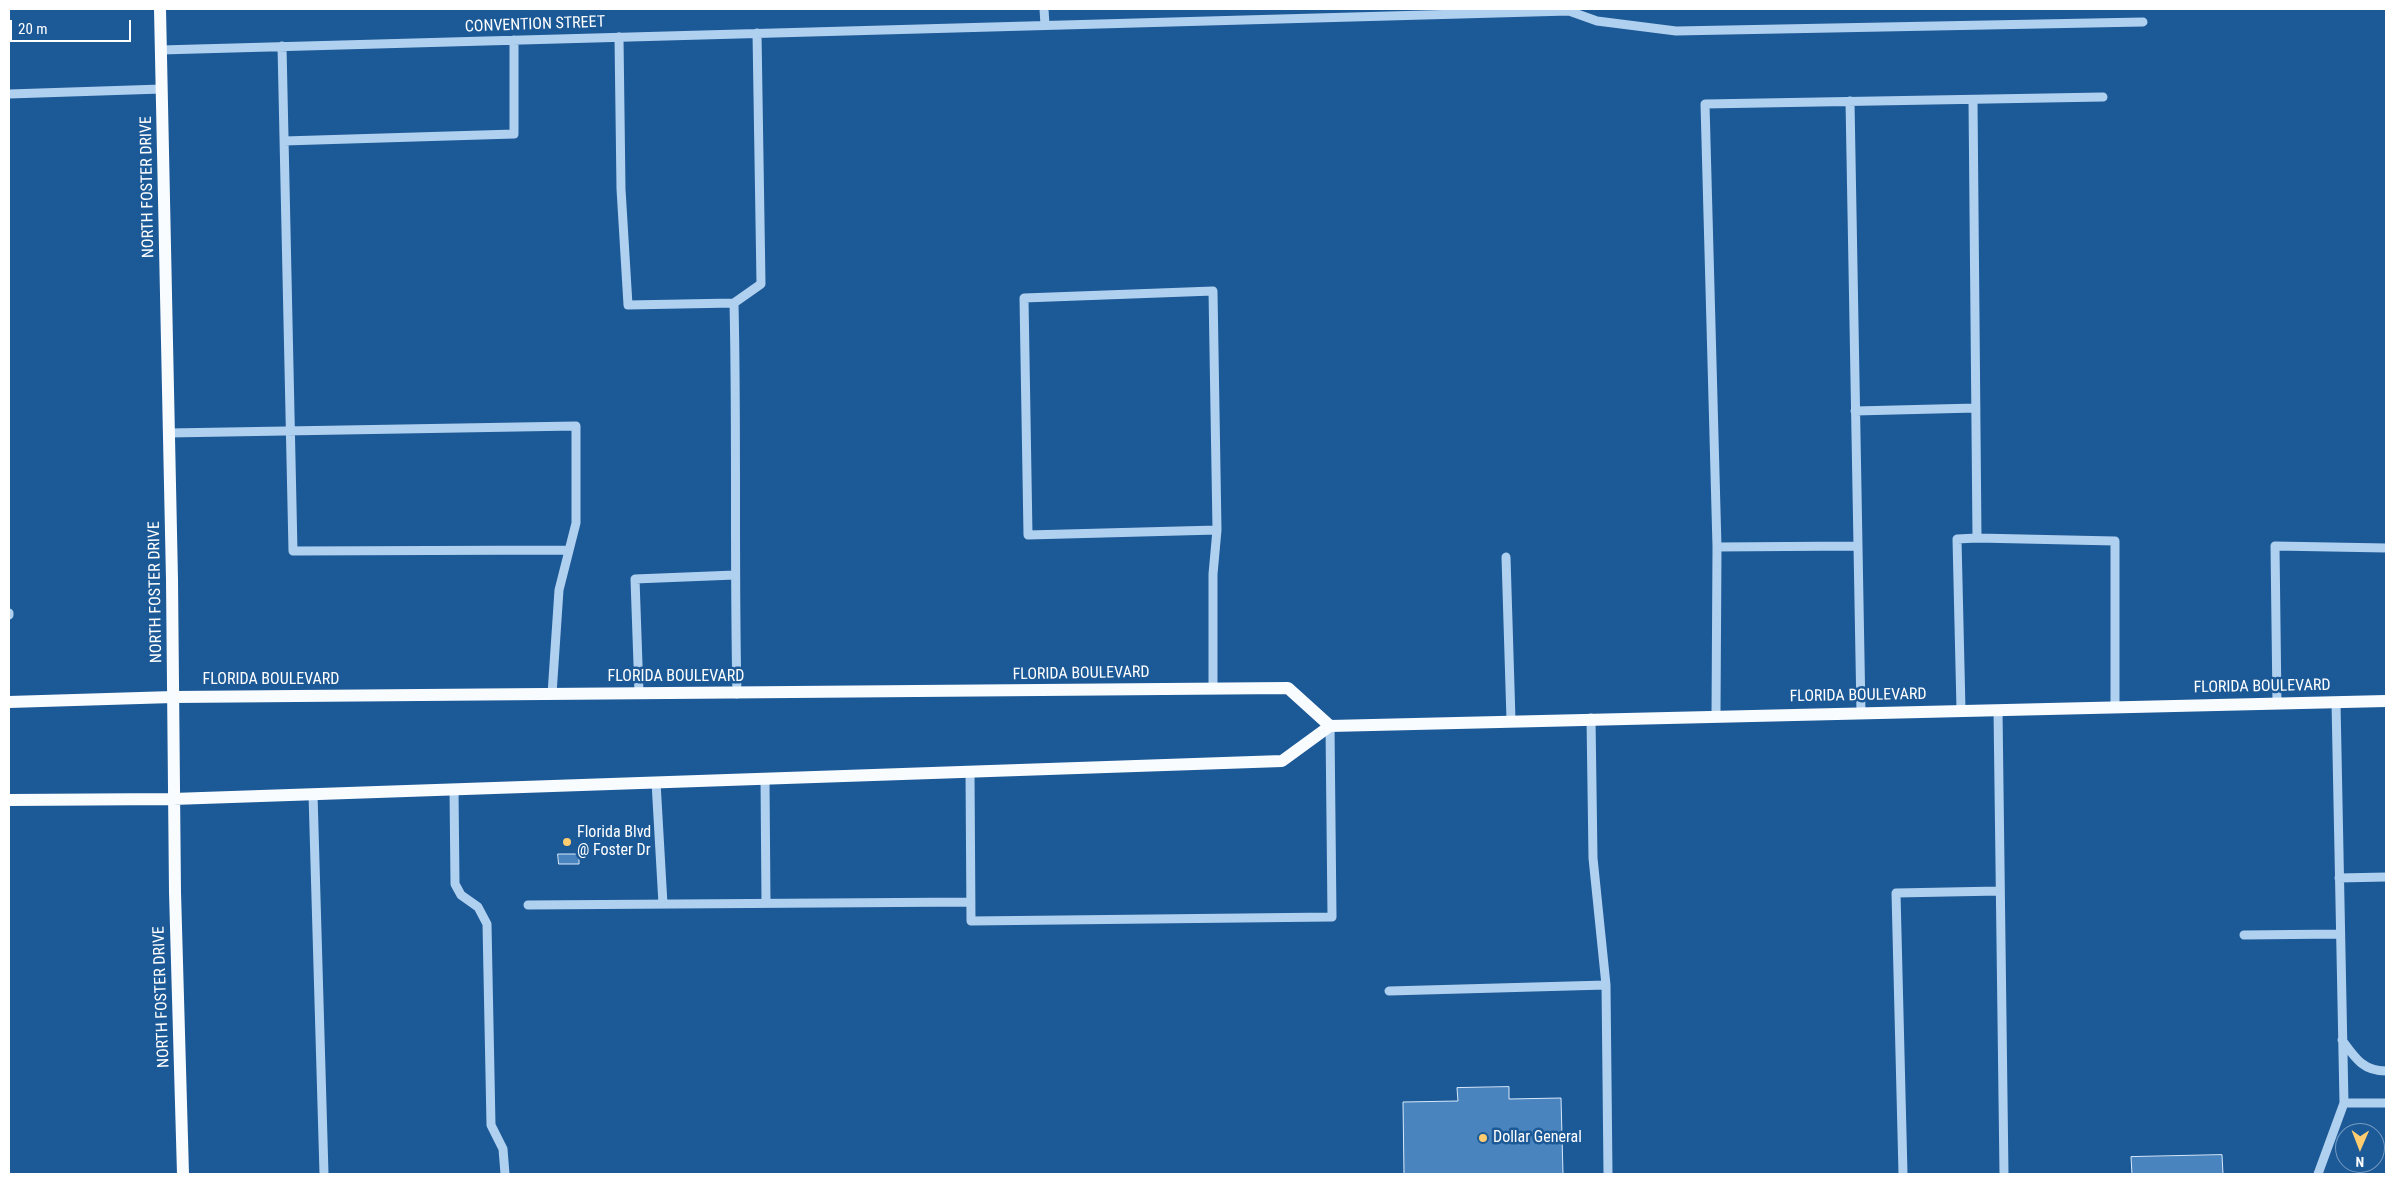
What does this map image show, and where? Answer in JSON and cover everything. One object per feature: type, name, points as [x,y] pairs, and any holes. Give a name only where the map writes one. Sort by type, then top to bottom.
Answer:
[{"type":"main road","name":"NORTH FOSTER DRIVE","points":[[160,9],[169,433],[173,798],[183,1174]]},
{"type":"main road","name":"FLORIDA BOULEVARD","points":[[9,702],[173,697],[639,693],[737,694],[1288,688],[1330,726],[1716,715],[2386,701]]},
{"type":"main road","points":[[9,800],[313,794],[1282,760],[1330,726]]},
{"type":"street","points":[[1044,9],[1045,25]]},
{"type":"street","name":"CONVENTION STREET","points":[[161,50],[1569,11],[1597,22],[1676,31],[2143,22]]},
{"type":"street","points":[[619,38],[621,189],[628,305],[734,303],[761,284],[757,33]]},
{"type":"street","points":[[284,141],[514,134],[514,40]]},
{"type":"street","points":[[282,46],[293,551],[570,550]]},
{"type":"street","points":[[9,94],[162,89]]},
{"type":"street","points":[[1716,715],[1717,547],[1705,104],[2103,97]]},
{"type":"street","points":[[1973,100],[1977,538]]},
{"type":"street","points":[[1850,102],[1857,546],[1862,713]]},
{"type":"street","points":[[1213,689],[1213,574],[1217,530],[1213,291],[1024,298],[1028,535],[1217,530]]},
{"type":"street","points":[[734,303],[737,412],[734,576],[737,694]]},
{"type":"street","points":[[1855,411],[1976,408]]},
{"type":"street","points":[[169,433],[576,426],[576,523],[559,590],[552,694]]},
{"type":"street","points":[[1961,710],[1958,539],[1977,538],[2115,541],[2115,707]]},
{"type":"street","points":[[1717,547],[1857,546]]},
{"type":"street","points":[[2277,704],[2275,546],[2386,548]]},
{"type":"street","points":[[1506,557],[1511,720]]},
{"type":"street","points":[[639,693],[635,579],[734,576]]},
{"type":"street","points":[[2318,1174],[2344,1103],[2336,702]]},
{"type":"street","points":[[1998,710],[2004,1174]]},
{"type":"street","points":[[1591,718],[1593,858],[1606,985],[1608,1174]]},
{"type":"street","points":[[970,771],[971,921],[1332,917],[1330,726]]},
{"type":"street","points":[[766,778],[766,903]]},
{"type":"street","points":[[656,782],[663,904]]},
{"type":"street","points":[[454,789],[455,884],[461,895],[478,907],[487,924],[491,1125],[504,1149],[505,1174]]},
{"type":"street","points":[[313,794],[324,1174]]},
{"type":"street","points":[[2339,878],[2386,877]]},
{"type":"street","points":[[1903,1174],[1896,893],[2000,891]]},
{"type":"street","points":[[528,905],[971,902]]},
{"type":"street","points":[[2244,935],[2340,934]]},
{"type":"street","points":[[1389,991],[1606,985]]},
{"type":"street","points":[[2342,1040],[2361,1066],[2376,1071],[2386,1071]]},
{"type":"street","points":[[2344,1103],[2386,1102]]},
{"type":"building","points":[[558,854],[579,854],[579,864],[559,864]]},
{"type":"building","name":"Dollar General","points":[[1509,1087],[1509,1099],[1561,1098],[1563,1174],[1404,1174],[1403,1102],[1458,1101],[1457,1088]]},
{"type":"building","points":[[2222,1155],[2223,1174],[2132,1174],[2131,1157]]},
{"type":"place","name":"Florida Blvd @ Foster Dr","points":[[567,842]]},
{"type":"place","name":"Dollar General","points":[[1483,1138]]}]
